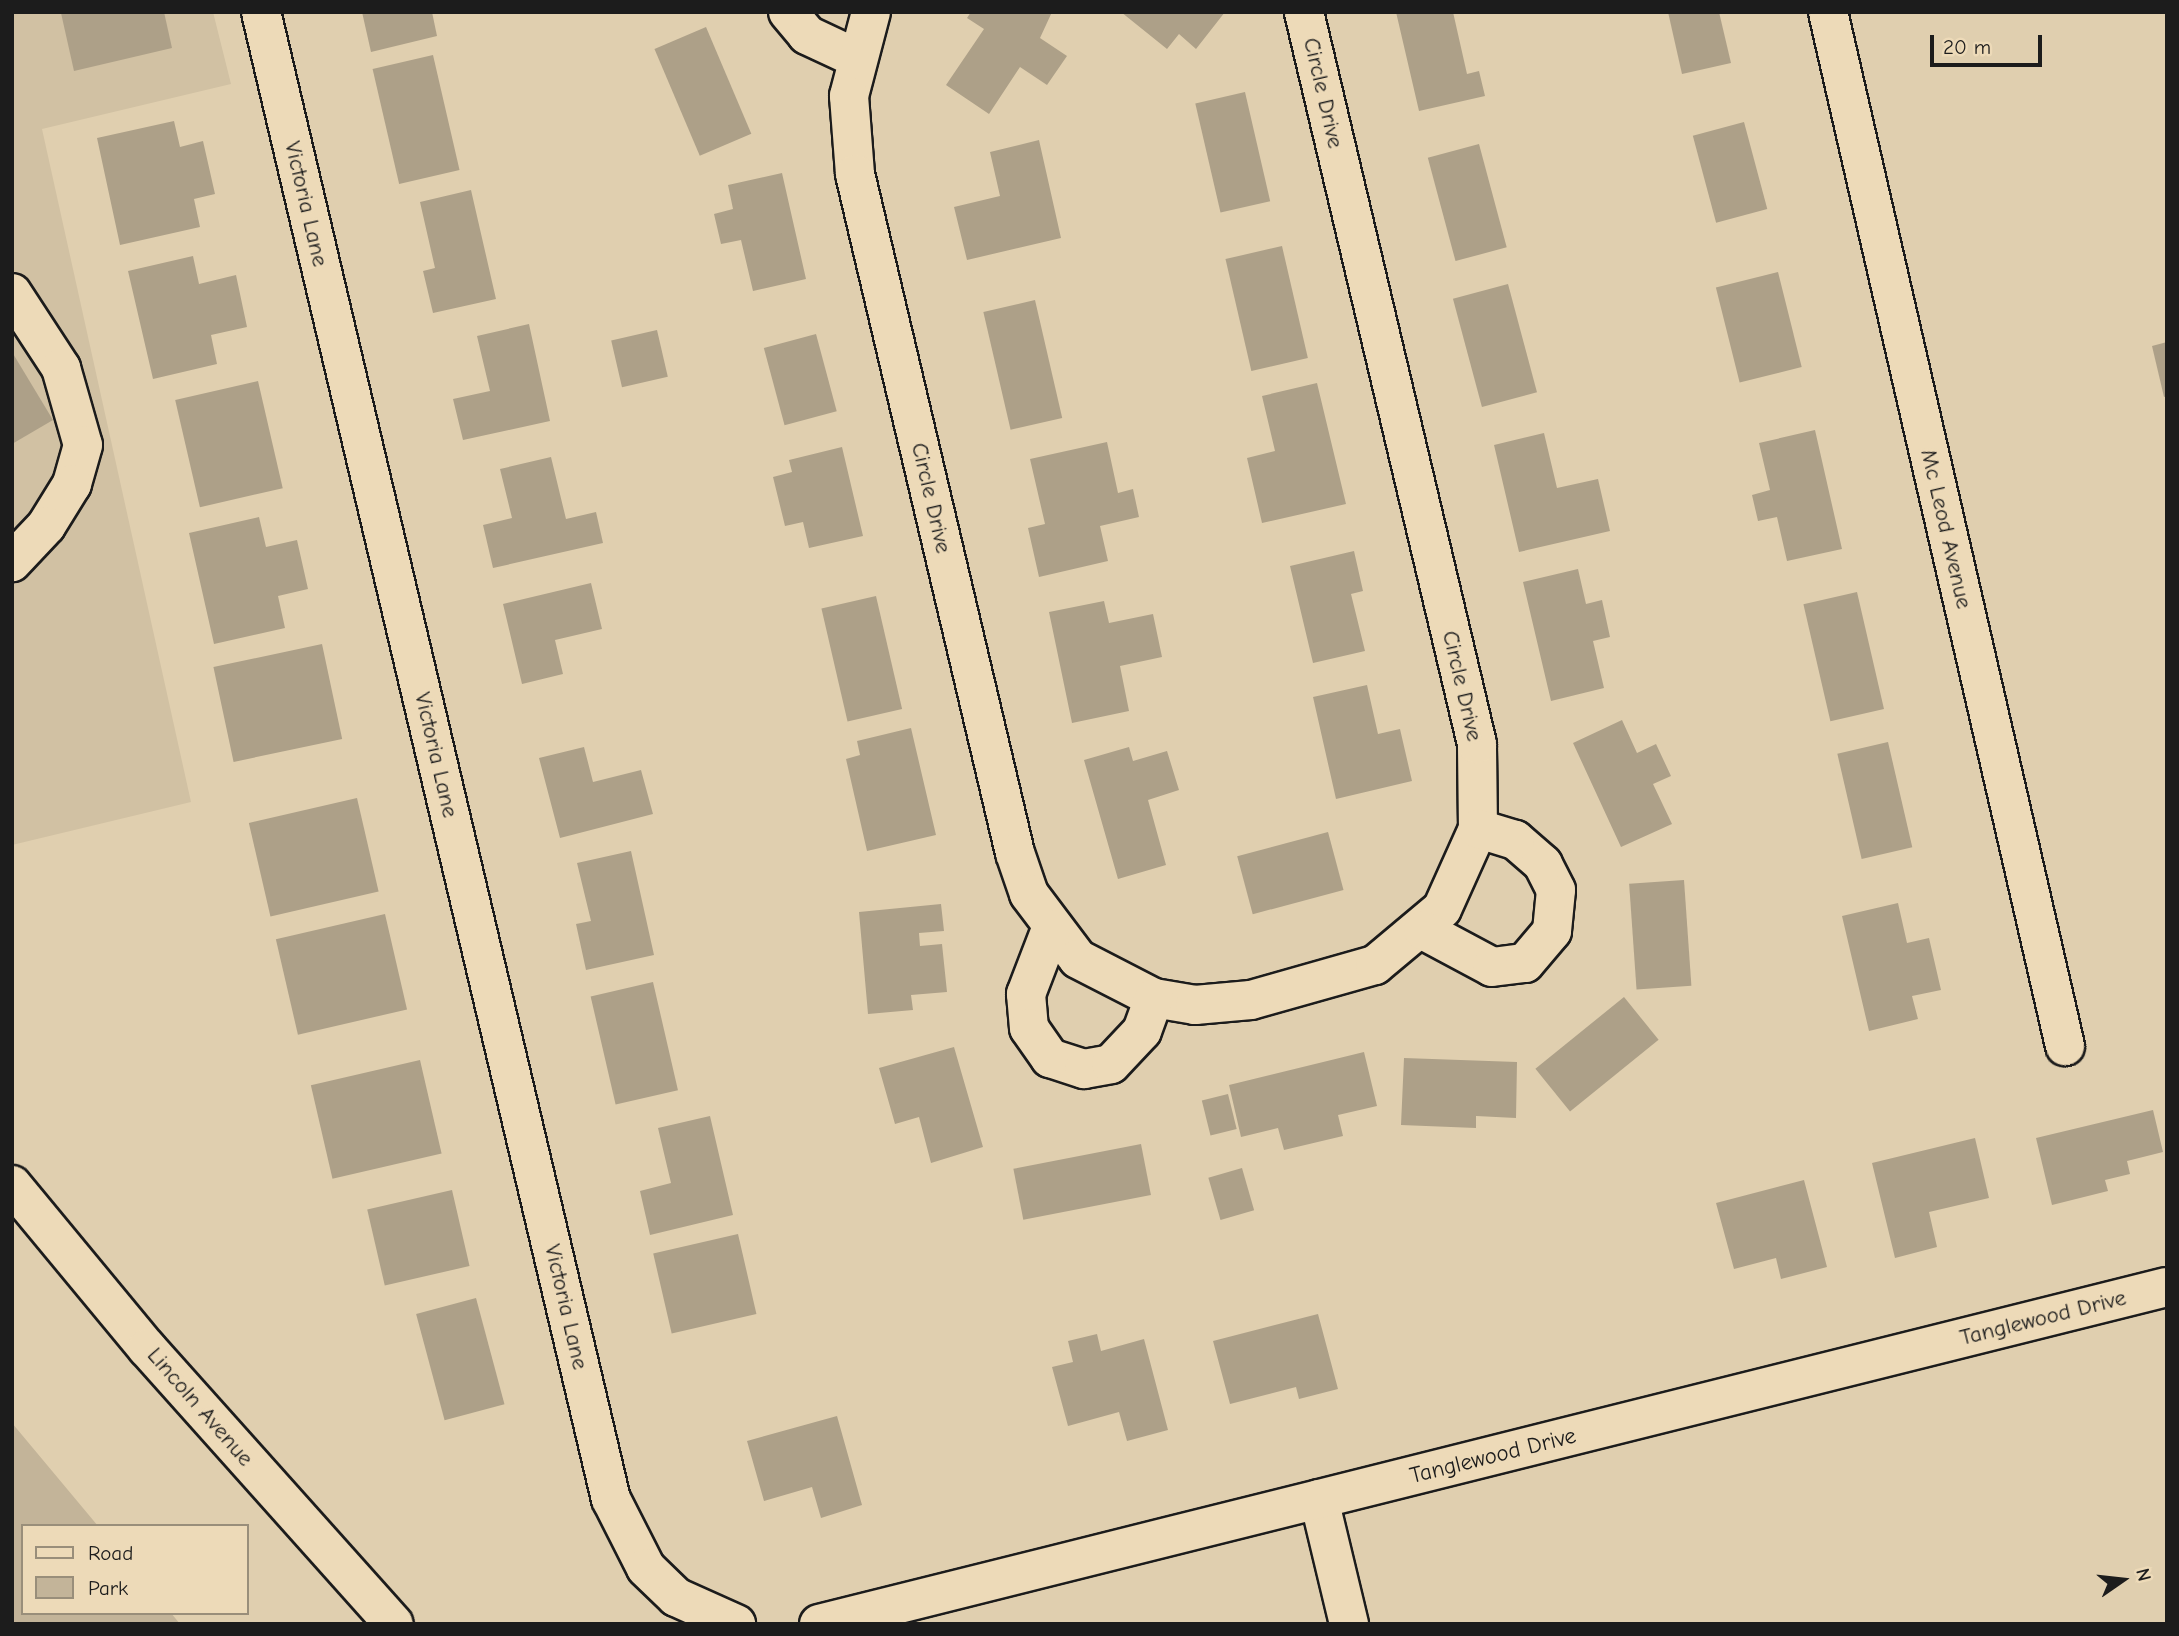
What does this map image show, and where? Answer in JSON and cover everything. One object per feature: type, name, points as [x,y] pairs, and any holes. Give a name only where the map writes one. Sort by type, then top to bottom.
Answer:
[{"type":"street","name":"Victoria Lane","points":[[261,12],[611,1499],[646,1568],[676,1597],[736,1624]]},
{"type":"street","points":[[788,12],[807,35],[856,58]]},
{"type":"street","name":"Circle Drive","points":[[871,12],[856,58],[849,96],[855,174],[1015,853],[1051,929],[1104,977],[1154,998],[1238,1002],[1334,980],[1374,965],[1423,930],[1453,893],[1478,829],[1477,744],[1304,12]]},
{"type":"street","name":"Mc Leod Avenue","points":[[1828,12],[2065,1046]]},
{"type":"street","points":[[12,293],[61,368],[83,445],[72,484],[46,526],[12,562]]},
{"type":"street","points":[[1423,930],[1492,967],[1525,962],[1552,930],[1556,890],[1544,864],[1515,840],[1478,829]]},
{"type":"street","points":[[1051,929],[1026,994],[1029,1028],[1051,1058],[1084,1069],[1111,1064],[1142,1031],[1154,998]]},
{"type":"street","name":"Lincoln Avenue","points":[[12,1185],[147,1348],[394,1624]]},
{"type":"street","name":"Tanglewood Drive","points":[[819,1624],[2167,1287]]},
{"type":"street","points":[[1320,1499],[1349,1624]]},
{"type":"shaded area","points":[[12,12],[213,12],[231,84],[42,129],[191,802],[12,845]]},
{"type":"green space","points":[[12,1423],[96,1524],[21,1524],[21,1615],[173,1615],[180,1624],[12,1624]]},
{"type":"building","points":[[164,12],[172,48],[74,71],[61,13]]},
{"type":"building","points":[[362,12],[432,12],[437,36],[371,52]]},
{"type":"building","points":[[971,12],[1052,12],[1040,38],[1067,56],[1047,85],[1020,67],[989,114],[946,85],[984,29],[967,18]]},
{"type":"building","points":[[1121,12],[1225,12],[1196,49],[1179,34],[1167,49]]},
{"type":"building","points":[[1396,12],[1453,12],[1467,74],[1479,71],[1485,96],[1419,111]]},
{"type":"building","points":[[1668,12],[1719,12],[1731,63],[1682,74]]},
{"type":"building","points":[[706,27],[751,134],[700,156],[654,49]]},
{"type":"building","points":[[433,55],[460,170],[399,184],[373,69]]},
{"type":"building","points":[[1245,92],[1270,201],[1221,213],[1195,103]]},
{"type":"building","points":[[174,121],[180,147],[203,141],[215,194],[194,199],[200,227],[120,245],[97,138]]},
{"type":"building","points":[[1744,122],[1767,209],[1716,223],[1693,136]]},
{"type":"building","points":[[1039,140],[1061,238],[967,260],[954,207],[1000,196],[990,152]]},
{"type":"building","points":[[1479,144],[1507,247],[1455,261],[1428,158]]},
{"type":"building","points":[[782,173],[806,279],[753,291],[741,240],[721,244],[714,214],[733,209],[728,185]]},
{"type":"building","points":[[471,190],[496,299],[433,313],[423,271],[435,268],[420,202]]},
{"type":"building","points":[[1282,246],[1308,358],[1251,371],[1225,259]]},
{"type":"building","points":[[193,256],[199,284],[236,275],[247,327],[211,335],[217,364],[153,379],[128,271]]},
{"type":"building","points":[[1778,272],[1802,367],[1740,383],[1716,287]]},
{"type":"building","points":[[1508,284],[1537,392],[1482,407],[1453,299]]},
{"type":"building","points":[[1035,300],[1062,418],[1011,430],[983,312]]},
{"type":"building","points":[[529,324],[550,421],[463,440],[453,399],[490,391],[477,336]]},
{"type":"building","points":[[657,330],[668,377],[622,387],[611,341]]},
{"type":"building","points":[[816,334],[837,411],[785,425],[764,348]]},
{"type":"building","points":[[2167,342],[2167,396],[2164,397],[2152,346]]},
{"type":"building","points":[[12,352],[53,420],[12,444]]},
{"type":"building","points":[[258,381],[283,488],[200,507],[175,400]]},
{"type":"building","points":[[1317,383],[1346,504],[1262,523],[1247,458],[1275,451],[1262,396]]},
{"type":"building","points":[[1815,430],[1842,549],[1787,561],[1777,517],[1758,521],[1752,495],[1770,490],[1759,443]]},
{"type":"building","points":[[1544,433],[1557,488],[1598,479],[1610,531],[1519,552],[1494,445]]},
{"type":"building","points":[[1107,442],[1118,493],[1133,489],[1139,517],[1100,526],[1108,561],[1039,577],[1028,528],[1045,524],[1030,459]]},
{"type":"building","points":[[842,447],[863,536],[809,548],[803,522],[785,526],[773,477],[792,472],[789,460]]},
{"type":"building","points":[[551,457],[566,519],[596,512],[603,543],[493,568],[483,525],[512,518],[500,469]]},
{"type":"building","points":[[259,517],[266,547],[297,540],[308,589],[278,596],[285,628],[214,644],[189,533]]},
{"type":"building","points":[[1354,551],[1363,591],[1351,594],[1365,651],[1313,663],[1290,566]]},
{"type":"building","points":[[1578,569],[1586,604],[1602,600],[1610,637],[1593,641],[1604,688],[1551,701],[1523,582]]},
{"type":"building","points":[[591,583],[602,629],[555,640],[563,674],[522,684],[503,604]]},
{"type":"building","points":[[1857,592],[1884,709],[1830,721],[1803,604]]},
{"type":"building","points":[[876,596],[902,709],[848,722],[821,609]]},
{"type":"building","points":[[1104,601],[1109,623],[1153,614],[1162,657],[1120,666],[1129,711],[1072,723],[1049,612]]},
{"type":"building","points":[[322,644],[342,739],[234,762],[213,667]]},
{"type":"building","points":[[1367,685],[1378,734],[1400,729],[1412,781],[1336,799],[1313,697]]},
{"type":"building","points":[[1622,720],[1637,753],[1656,744],[1671,776],[1653,784],[1672,824],[1621,847],[1573,743]]},
{"type":"building","points":[[911,728],[936,835],[867,851],[846,759],[860,755],[857,741]]},
{"type":"building","points":[[1888,742],[1912,847],[1862,859],[1837,754]]},
{"type":"building","points":[[584,747],[593,782],[641,770],[653,814],[560,838],[539,758]]},
{"type":"building","points":[[1129,747],[1133,761],[1167,751],[1179,790],[1148,800],[1166,865],[1118,879],[1084,760]]},
{"type":"building","points":[[357,798],[379,892],[270,917],[249,823]]},
{"type":"building","points":[[1328,832],[1344,890],[1253,914],[1237,856]]},
{"type":"building","points":[[631,851],[654,955],[586,970],[576,924],[591,921],[577,863]]},
{"type":"building","points":[[1684,880],[1691,986],[1637,990],[1629,884]]},
{"type":"building","points":[[1898,903],[1907,943],[1929,938],[1941,990],[1912,996],[1918,1019],[1869,1031],[1842,916]]},
{"type":"building","points":[[941,904],[944,931],[919,933],[920,946],[942,944],[947,992],[911,995],[913,1010],[868,1014],[859,912]]},
{"type":"building","points":[[385,914],[407,1009],[298,1035],[276,939]]},
{"type":"building","points":[[653,982],[678,1090],[616,1105],[591,996]]},
{"type":"building","points":[[1624,997],[1659,1040],[1570,1111],[1535,1069]]},
{"type":"building","points":[[954,1047],[983,1147],[931,1163],[919,1117],[895,1124],[879,1068]]},
{"type":"building","points":[[1364,1052],[1377,1106],[1338,1115],[1343,1136],[1284,1150],[1278,1128],[1241,1137],[1229,1085]]},
{"type":"building","points":[[1404,1058],[1517,1062],[1516,1118],[1476,1116],[1476,1128],[1401,1125]]},
{"type":"building","points":[[420,1060],[442,1154],[332,1179],[311,1085]]},
{"type":"building","points":[[1228,1094],[1237,1129],[1211,1135],[1202,1101]]},
{"type":"building","points":[[2153,1110],[2163,1152],[2127,1161],[2130,1174],[2105,1180],[2108,1191],[2052,1205],[2036,1138]]},
{"type":"building","points":[[710,1116],[733,1215],[650,1235],[640,1191],[671,1183],[658,1128]]},
{"type":"building","points":[[1975,1138],[1989,1198],[1929,1212],[1937,1247],[1895,1258],[1872,1163]]},
{"type":"building","points":[[1141,1144],[1151,1195],[1023,1220],[1013,1169]]},
{"type":"building","points":[[1242,1168],[1254,1210],[1220,1220],[1208,1178]]},
{"type":"building","points":[[1804,1180],[1827,1267],[1781,1279],[1776,1258],[1734,1269],[1716,1203]]},
{"type":"building","points":[[452,1190],[470,1266],[385,1286],[367,1210]]},
{"type":"building","points":[[738,1234],[756,1314],[672,1333],[653,1254]]},
{"type":"building","points":[[476,1298],[504,1404],[445,1420],[416,1314]]},
{"type":"building","points":[[1318,1314],[1338,1389],[1299,1399],[1296,1387],[1230,1404],[1213,1341]]},
{"type":"building","points":[[1097,1334],[1101,1351],[1144,1339],[1168,1430],[1127,1441],[1119,1412],[1068,1426],[1052,1367],[1073,1362],[1068,1341]]},
{"type":"building","points":[[837,1416],[862,1505],[821,1518],[812,1487],[764,1501],[747,1441]]}]
